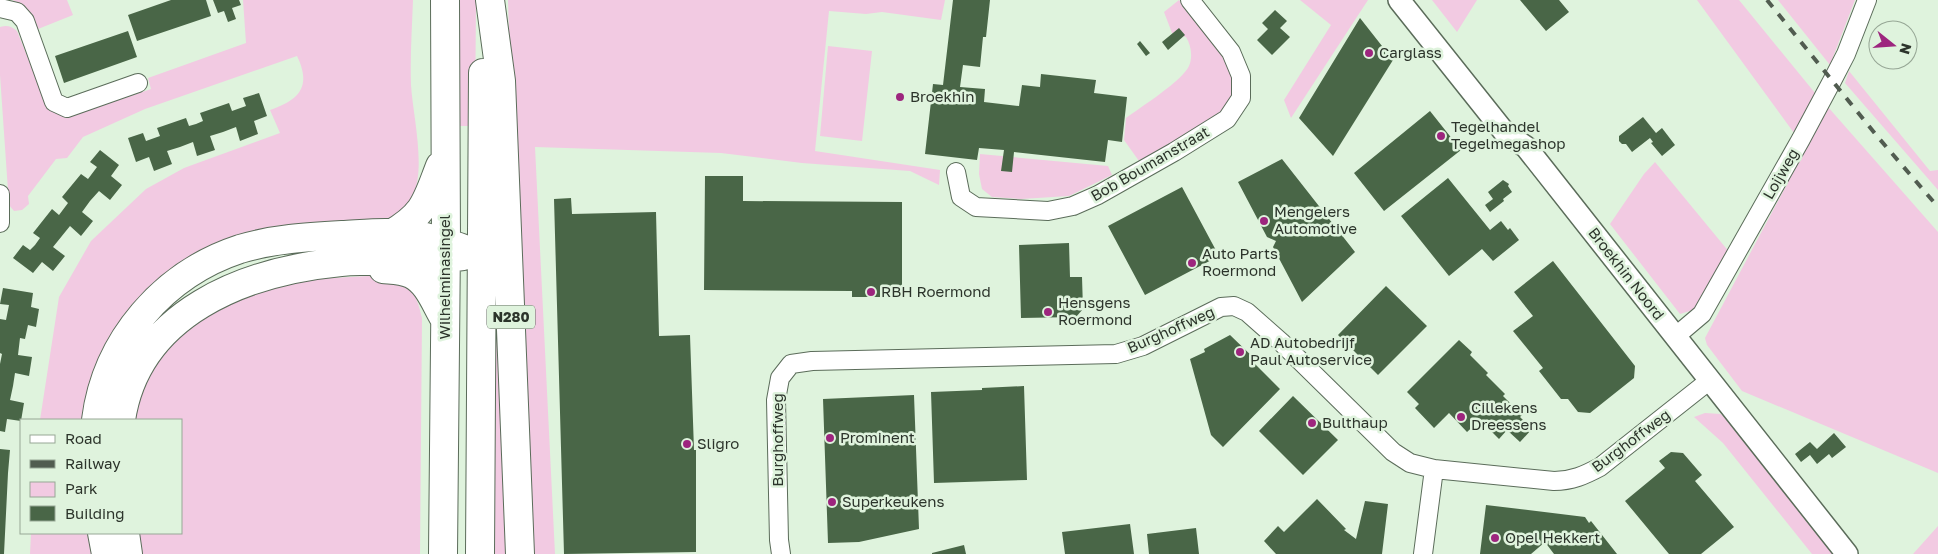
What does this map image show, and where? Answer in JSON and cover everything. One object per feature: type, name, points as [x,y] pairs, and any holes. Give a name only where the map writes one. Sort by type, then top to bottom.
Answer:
[{"type":"main road","name":"Wilhelminasingel","points":[[443,554],[446,250],[445,0]]},
{"type":"main road","name":"N280","points":[[480,554],[483,0]]},
{"type":"main road","name":"N280","points":[[490,0],[501,81],[520,554]]},
{"type":"main road","points":[[390,234],[411,221],[419,213],[446,151]]},
{"type":"main road","points":[[96,419],[106,376],[126,337],[156,299],[174,284],[194,270],[225,255],[272,241],[315,236],[390,234],[412,234],[446,250]]},
{"type":"main road","points":[[121,419],[131,384],[138,368],[161,336],[192,309],[222,292],[252,280],[340,262],[446,250],[482,255]]},
{"type":"main road","points":[[340,262],[410,274],[427,287],[445,320]]},
{"type":"main road","points":[[102,534],[106,554]]},
{"type":"main road","points":[[124,534],[128,554]]},
{"type":"street","name":"Bob Boumanstraat","points":[[956,172],[961,196],[976,207],[1048,211],[1073,206],[1098,195],[1174,152],[1227,119],[1241,98],[1241,76],[1231,52],[1190,0]]},
{"type":"street","name":"Broekhin Noord","points":[[1399,0],[1505,133],[1526,147],[1847,554]]},
{"type":"street","name":"Loijweg","points":[[1676,336],[1702,314],[1828,89],[1846,54],[1867,0]]},
{"type":"street","points":[[0,8],[17,12],[25,21],[54,102],[67,108],[138,83]]},
{"type":"street","points":[[0,194],[0,223]]},
{"type":"street","name":"Burghoffweg","points":[[781,554],[779,540],[776,400],[780,378],[791,364],[1116,354],[1143,346],[1221,308],[1234,306],[1247,312],[1281,342],[1393,452],[1410,462],[1434,469],[1554,481],[1569,481],[1600,467],[1710,380]]},
{"type":"street","points":[[1423,554],[1434,469]]},
{"type":"green space","points":[[12,0],[67,0],[73,15],[38,29],[29,11]]},
{"type":"green space","points":[[243,0],[413,0],[411,85],[419,156],[417,184],[413,196],[407,206],[393,219],[185,268],[86,419],[40,419],[59,297],[91,241],[146,189],[184,168],[280,133],[270,110],[289,102],[295,97],[303,84],[303,76],[297,56],[145,109],[83,137],[67,158],[56,159],[28,196],[29,204],[22,210],[14,211],[9,205],[0,75],[0,27],[9,26],[17,31],[48,108],[66,118],[151,89],[148,78],[246,43]]},
{"type":"green space","points":[[459,0],[476,0],[475,126],[458,126]]},
{"type":"green space","points":[[508,0],[945,0],[941,20],[882,12],[866,14],[829,11],[815,151],[940,170],[939,185],[910,171],[802,163],[721,153],[535,147],[555,554],[525,554]]},
{"type":"green space","points":[[1179,0],[1217,47],[1229,67],[1234,80],[1232,96],[1226,110],[1216,120],[1139,161],[1124,140],[1126,118],[1178,79],[1189,66],[1191,59],[1188,40],[1186,37],[1172,33],[1164,12]]},
{"type":"green space","points":[[1300,0],[1368,0],[1291,118],[1284,100],[1331,25]]},
{"type":"green space","points":[[1432,0],[1477,0],[1457,32]]},
{"type":"green space","points":[[1697,0],[1739,0],[1815,93],[1794,133]]},
{"type":"green space","points":[[1778,0],[1855,0],[1830,65]]},
{"type":"green space","points":[[828,46],[872,51],[862,141],[820,136]]},
{"type":"green space","points":[[1849,71],[1930,171],[1938,170],[1938,190],[1845,83]]},
{"type":"green space","points":[[494,86],[515,554],[491,554]]},
{"type":"green space","points":[[1828,107],[1938,232],[1938,473],[1742,391],[1707,345],[1705,338]]},
{"type":"green space","points":[[980,154],[1108,166],[1112,175],[1069,196],[1021,199],[992,197],[982,189],[979,174]]},
{"type":"green space","points":[[1655,162],[1730,253],[1699,308],[1680,314],[1610,224],[1644,174]]},
{"type":"green space","points":[[386,275],[411,290],[417,301],[422,318],[420,554],[137,554],[135,534],[182,534],[182,419],[133,419],[136,402],[165,348],[212,308],[296,280]]},
{"type":"green space","points":[[1705,413],[1721,414],[1731,424],[1837,554],[1812,554],[1723,443],[1694,417]]},
{"type":"green space","points":[[1938,526],[1938,554],[1913,554]]},
{"type":"green space","points":[[31,534],[91,534],[95,554],[30,554]]},
{"type":"building","points":[[171,0],[206,0],[211,16],[137,41],[128,15]]},
{"type":"building","points":[[213,0],[239,0],[241,5],[232,8],[236,19],[228,22],[224,11],[218,13]]},
{"type":"building","points":[[953,0],[990,0],[986,37],[983,37],[980,67],[963,65],[960,87],[985,89],[984,102],[1019,106],[1022,85],[1040,87],[1041,74],[1096,80],[1094,93],[1127,97],[1122,142],[1108,140],[1105,162],[1014,152],[1012,172],[1001,171],[1004,150],[979,148],[977,160],[925,154],[933,84],[943,85]]},
{"type":"building","points":[[1520,0],[1559,0],[1569,12],[1546,31]]},
{"type":"building","points":[[1275,10],[1287,21],[1280,28],[1290,37],[1272,55],[1257,40],[1268,29],[1262,23]]},
{"type":"building","points":[[1360,18],[1393,60],[1333,156],[1299,118]]},
{"type":"building","points":[[1179,28],[1185,35],[1168,50],[1162,42]]},
{"type":"building","points":[[128,31],[137,57],[64,83],[55,56]]},
{"type":"building","points":[[1140,41],[1150,53],[1146,56],[1137,44]]},
{"type":"building","points":[[259,93],[267,116],[254,121],[258,134],[240,141],[236,127],[210,136],[215,150],[197,156],[193,142],[167,151],[172,164],[154,171],[149,157],[136,162],[128,138],[143,133],[146,141],[160,136],[157,128],[186,118],[189,126],[196,124],[203,121],[200,113],[229,103],[232,111],[246,106],[243,98]]},
{"type":"building","points":[[1430,111],[1461,150],[1384,211],[1354,173]]},
{"type":"building","points":[[1643,117],[1656,133],[1662,128],[1675,145],[1662,156],[1651,143],[1653,142],[1650,138],[1632,152],[1626,144],[1622,144],[1619,141],[1619,136]]},
{"type":"building","points":[[100,150],[119,165],[111,176],[122,185],[110,200],[99,191],[82,212],[93,221],[81,236],[70,226],[53,247],[65,256],[53,271],[42,262],[33,273],[13,258],[23,245],[30,250],[35,245],[40,238],[33,233],[52,209],[59,215],[68,203],[62,197],[81,174],[88,179],[97,167],[90,162]]},
{"type":"building","points":[[1282,159],[1355,252],[1302,302],[1273,247],[1276,241],[1267,237],[1238,182]]},
{"type":"building","points":[[705,176],[743,176],[743,201],[902,202],[902,291],[889,291],[889,297],[852,297],[852,291],[704,290]]},
{"type":"building","points":[[1448,178],[1490,230],[1501,221],[1508,230],[1510,228],[1519,240],[1493,261],[1482,249],[1449,276],[1401,216]]},
{"type":"building","points":[[1503,180],[1509,184],[1508,186],[1512,192],[1490,212],[1485,205],[1493,199],[1488,192]]},
{"type":"building","points":[[1182,187],[1219,256],[1145,295],[1108,226]]},
{"type":"building","points":[[571,198],[572,214],[656,212],[659,336],[690,335],[694,450],[696,450],[696,552],[564,554],[554,199]]},
{"type":"building","points":[[1069,243],[1070,277],[1082,277],[1083,309],[1076,317],[1021,318],[1019,245]]},
{"type":"building","points":[[1553,261],[1635,366],[1634,378],[1590,413],[1578,412],[1568,399],[1561,399],[1539,371],[1543,368],[1513,331],[1533,316],[1514,292]]},
{"type":"building","points":[[1386,286],[1427,326],[1378,375],[1338,335]]},
{"type":"building","points":[[3,288],[33,293],[31,307],[39,309],[36,327],[28,325],[25,339],[20,338],[18,355],[32,357],[29,376],[15,373],[10,400],[24,403],[21,419],[20,421],[7,419],[5,432],[0,431],[0,364],[2,354],[0,353],[0,319],[6,320],[9,305],[0,304]]},
{"type":"building","points":[[1230,335],[1257,361],[1254,363],[1280,389],[1223,447],[1211,435],[1190,359],[1205,352],[1204,349]]},
{"type":"building","points":[[1459,340],[1472,352],[1470,355],[1488,373],[1486,375],[1505,394],[1503,396],[1522,415],[1520,417],[1532,429],[1520,442],[1507,430],[1499,439],[1480,420],[1467,432],[1449,413],[1434,428],[1415,408],[1419,404],[1407,392]]},
{"type":"building","points":[[1024,386],[1027,480],[934,483],[931,392]]},
{"type":"building","points":[[914,395],[919,529],[859,542],[828,543],[823,399]]},
{"type":"building","points":[[1293,396],[1338,440],[1303,475],[1259,431]]},
{"type":"building","points":[[1834,433],[1846,447],[1832,458],[1829,454],[1817,464],[1810,455],[1801,462],[1795,454],[1810,442],[1817,449]]},
{"type":"building","points":[[0,449],[10,450],[4,554],[0,554]]},
{"type":"building","points":[[1671,452],[1683,453],[1702,475],[1695,481],[1734,527],[1701,554],[1669,554],[1625,501],[1665,468],[1659,461]]},
{"type":"building","points":[[1317,499],[1346,529],[1344,530],[1356,539],[1365,501],[1388,504],[1382,554],[1276,554],[1264,541],[1278,526],[1284,532]]},
{"type":"building","points":[[1486,505],[1585,517],[1589,523],[1591,521],[1617,554],[1554,554],[1545,542],[1531,554],[1480,554]]},
{"type":"building","points":[[1130,524],[1134,554],[1065,554],[1062,532]]},
{"type":"building","points":[[1196,528],[1199,554],[1149,554],[1147,534]]},
{"type":"building","points":[[964,545],[966,554],[932,554],[932,553]]},
{"type":"railway","points":[[1767,0],[1877,136],[1938,207]]},
{"type":"place","name":"Carglass","points":[[1369,53]]},
{"type":"place","name":"Broekhin","points":[[900,97]]},
{"type":"place","name":"Tegelhandel Tegelmegashop","points":[[1441,136]]},
{"type":"place","name":"Mengelers Automotive","points":[[1264,221]]},
{"type":"place","name":"Auto Parts Roermond","points":[[1192,263]]},
{"type":"place","name":"RBH Roermond","points":[[871,292]]},
{"type":"place","name":"Hensgens Roermond","points":[[1048,312]]},
{"type":"place","name":"AD Autobedrijf Paul Autoservice","points":[[1240,352]]},
{"type":"place","name":"Cillekens Dreessens","points":[[1461,417]]},
{"type":"place","name":"Bulthaup","points":[[1312,423]]},
{"type":"place","name":"Prominent","points":[[830,438]]},
{"type":"place","name":"Sligro","points":[[687,444]]},
{"type":"place","name":"Superkeukens","points":[[832,502]]},
{"type":"place","name":"Opel Hekkert","points":[[1495,538]]}]
